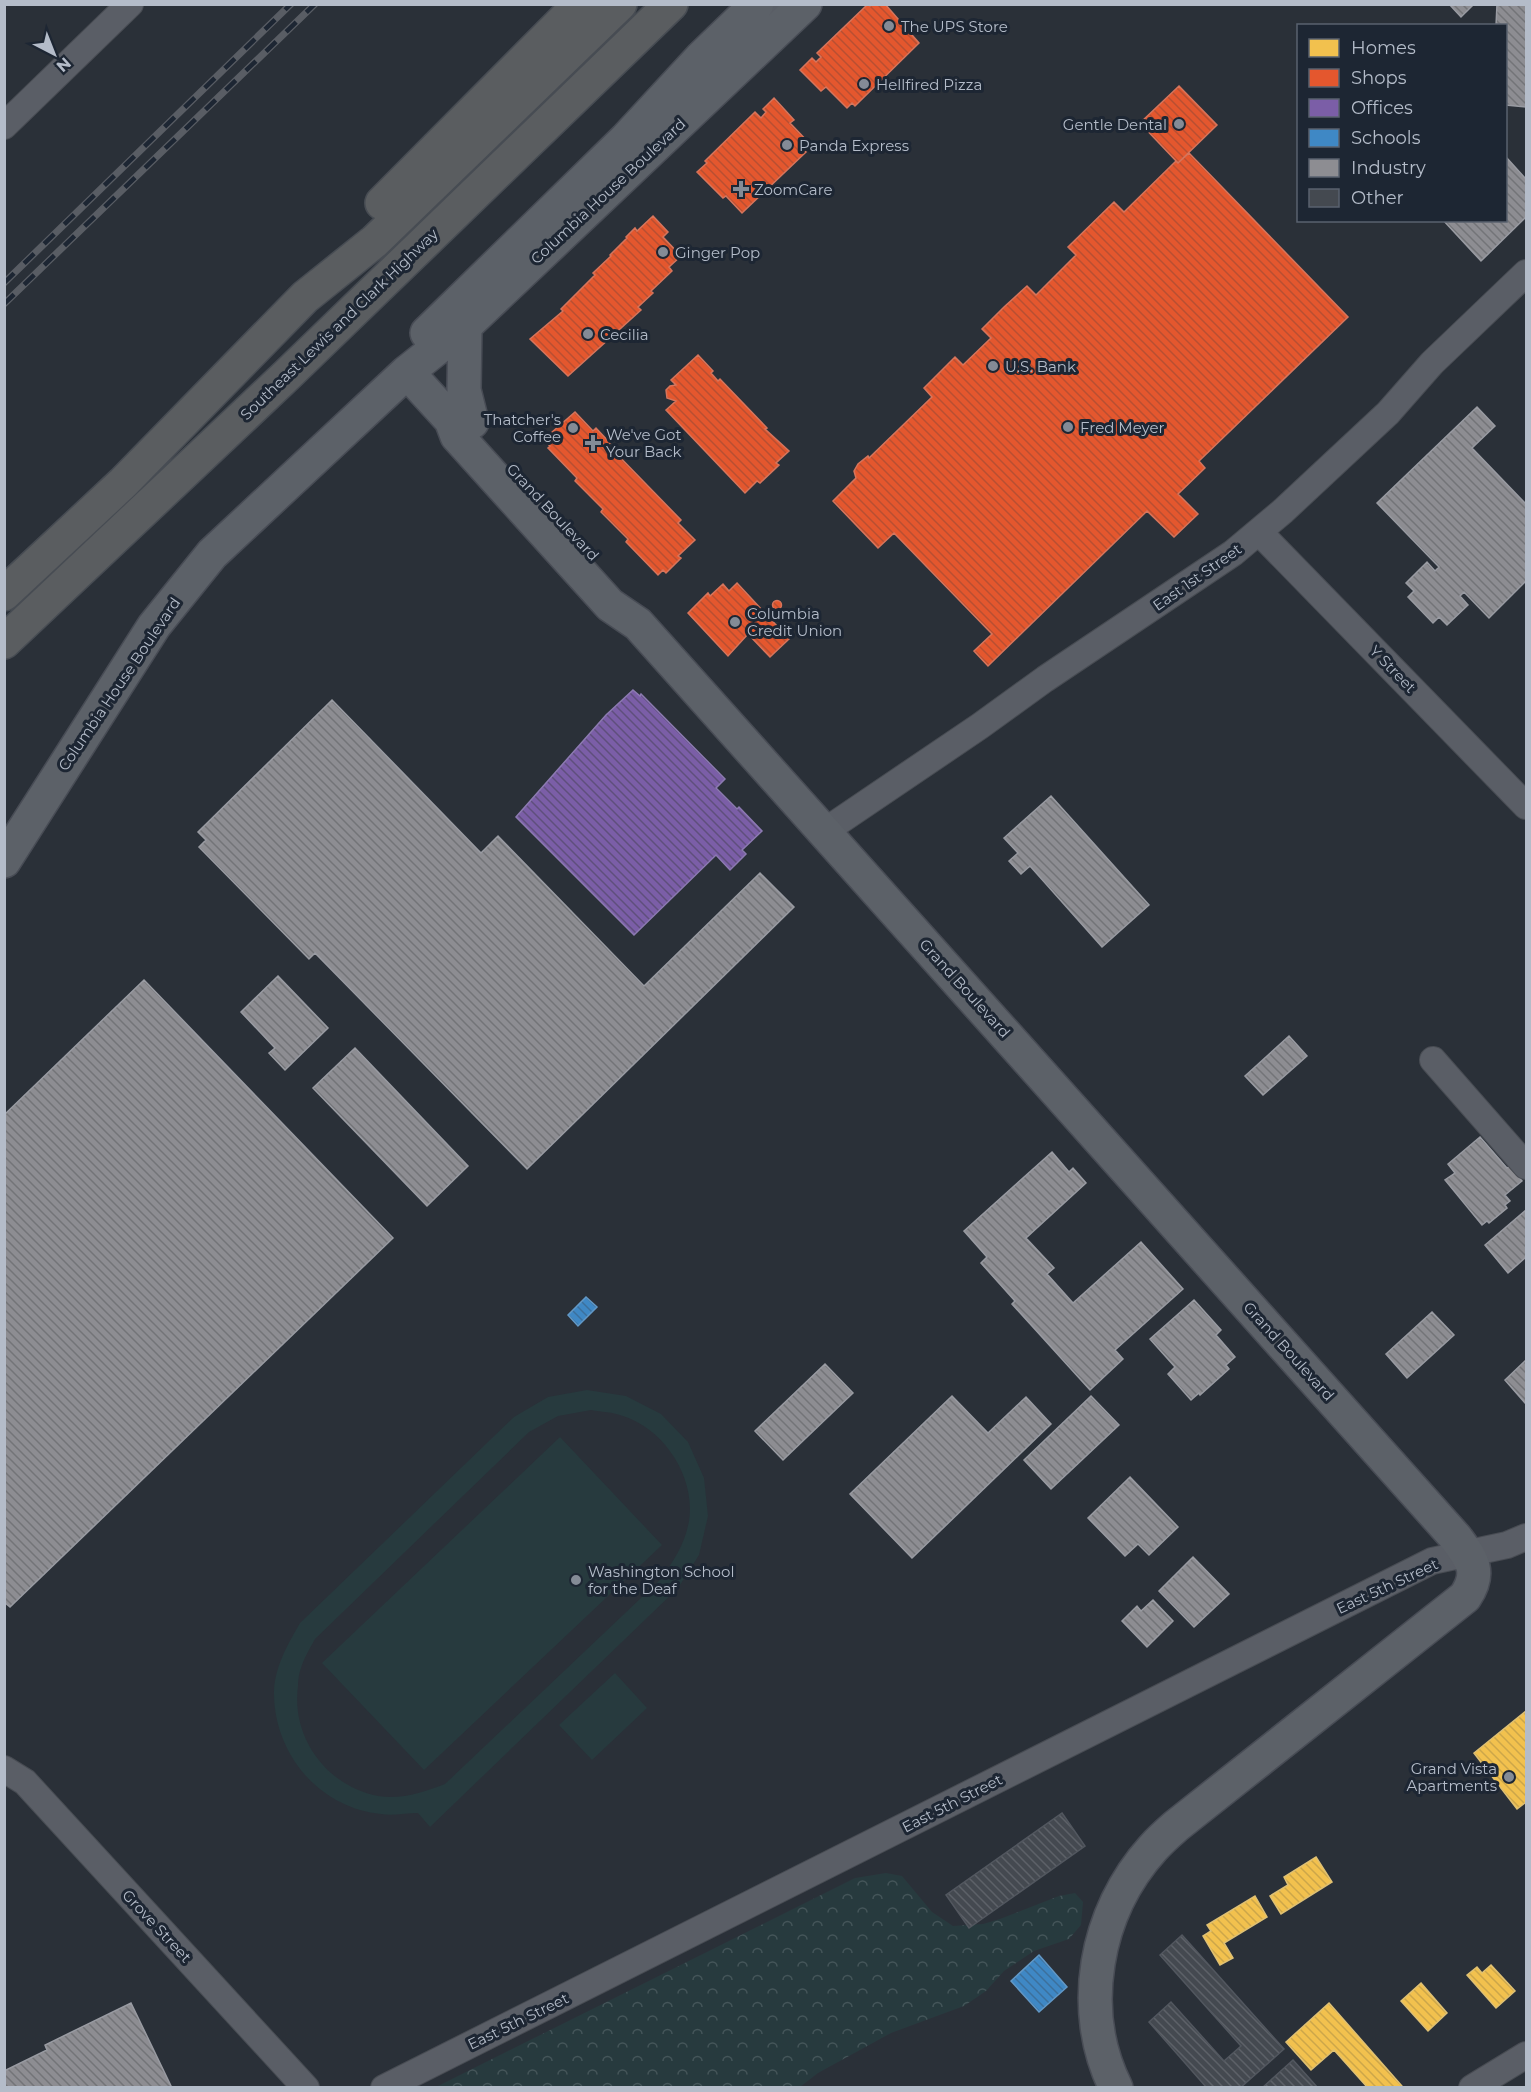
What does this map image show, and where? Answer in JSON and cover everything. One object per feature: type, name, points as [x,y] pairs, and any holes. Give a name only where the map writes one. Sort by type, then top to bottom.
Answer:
[{"type":"highway","points":[[305,297],[359,226],[580,4]]},
{"type":"highway","points":[[4,594],[123,483],[305,297],[375,241],[620,4]]},
{"type":"highway","name":"Southeast Lewis and Clark Highway","points":[[4,642],[287,375],[671,4]]},
{"type":"main road","name":"Columbia House Boulevard","points":[[407,372],[429,329],[626,139],[702,58],[757,4]]},
{"type":"main road","name":"Columbia House Boulevard","points":[[4,861],[131,661],[181,590],[212,554],[407,372],[465,326],[756,53],[805,4]]},
{"type":"main road","points":[[461,421],[465,326]]},
{"type":"main road","name":"Grand Boulevard","points":[[407,372],[559,515],[626,591],[638,624],[1468,1554],[1475,1571],[1473,1585],[1465,1597],[1176,1826],[1153,1848],[1137,1868],[1105,1931],[1096,1977],[1095,2000],[1100,2045],[1116,2088]]},
{"type":"street","points":[[4,126],[130,4]]},
{"type":"street","points":[[756,53],[754,40],[756,29],[778,4]]},
{"type":"street","name":"East 1st Street","points":[[825,831],[1045,679],[1187,585],[1259,532],[1388,413],[1432,363],[1527,273]]},
{"type":"street","name":"Y Street","points":[[1259,532],[1527,806]]},
{"type":"street","points":[[1433,1060],[1527,1166]]},
{"type":"street","name":"East 5th Street","points":[[384,2088],[1432,1561],[1507,1545],[1527,1537]]},
{"type":"street","name":"Grove Street","points":[[4,1769],[25,1782],[306,2088]]},
{"type":"street","points":[[1472,2088],[1527,2055]]},
{"type":"green space","points":[[587,1390],[626,1396],[661,1414],[688,1442],[704,1478],[708,1516],[699,1555],[678,1588],[430,1827],[418,1813],[381,1814],[359,1810],[338,1801],[304,1774],[291,1756],[282,1736],[276,1714],[274,1691],[280,1664],[291,1639],[300,1623],[514,1417],[548,1397]],"holes":[[[591,1410],[623,1416],[638,1422],[664,1443],[682,1472],[690,1504],[689,1521],[682,1544],[666,1572],[445,1784],[412,1794],[387,1797],[360,1791],[343,1782],[328,1771],[316,1757],[300,1724],[297,1705],[300,1670],[315,1639],[529,1432],[558,1416]]]},
{"type":"green space","points":[[560,1437],[662,1545],[424,1770],[322,1663]]},
{"type":"green space","points":[[615,1673],[647,1708],[592,1760],[559,1725]]},
{"type":"green space","points":[[886,1873],[902,1876],[932,1912],[953,1926],[983,1924],[1059,1896],[1075,1893],[1083,1902],[1081,1925],[1069,1939],[1034,1951],[1004,1971],[986,1991],[964,2006],[891,2033],[818,2073],[800,2087],[434,2088],[855,1878]]},
{"type":"building: Homes","name":"Grand Vista Apartments","points":[[1526,1711],[1526,1802],[1517,1809],[1474,1753]]},
{"type":"building: Homes","points":[[1316,1857],[1332,1882],[1281,1914],[1270,1896],[1288,1885],[1284,1877]]},
{"type":"building: Homes","points":[[1255,1896],[1267,1917],[1224,1943],[1233,1958],[1220,1965],[1203,1936],[1211,1931],[1207,1925]]},
{"type":"building: Homes","points":[[1491,1965],[1515,1991],[1496,2008],[1467,1975],[1477,1967],[1482,1973]]},
{"type":"building: Homes","points":[[1421,1983],[1447,2013],[1428,2031],[1401,2001]]},
{"type":"building: Homes","points":[[1329,2003],[1402,2086],[1401,2088],[1368,2088],[1334,2050],[1311,2070],[1286,2042]]},
{"type":"building: Shops","points":[[868,4],[870,6],[885,4],[919,43],[855,106],[852,103],[847,108],[826,87],[821,91],[800,70],[812,58],[816,62],[821,57],[817,53]]},
{"type":"building: Shops","name":"Gentle Dental","points":[[1179,86],[1217,125],[1178,163],[1140,123]]},
{"type":"building: Shops","points":[[774,98],[794,120],[790,123],[810,144],[804,150],[806,152],[742,213],[697,172],[707,163],[705,161],[755,112],[761,118],[766,112],[763,109]]},
{"type":"building: Shops","name":"Fred Meyer","points":[[1189,153],[1348,317],[1199,461],[1205,468],[1178,494],[1198,514],[1174,537],[1147,511],[988,666],[974,651],[992,634],[894,533],[878,548],[833,501],[856,478],[854,471],[858,464],[868,456],[869,458],[932,397],[924,388],[955,357],[963,365],[991,338],[982,329],[1004,307],[1027,286],[1036,295],[1076,255],[1068,247],[1114,202],[1124,212],[1176,161],[1178,163]]},
{"type":"building: Shops","points":[[653,216],[668,232],[663,237],[681,256],[669,267],[672,271],[638,307],[641,310],[568,376],[530,339],[563,311],[561,309],[595,275],[593,273],[635,228],[637,231]]},
{"type":"building: Shops","points":[[698,355],[713,371],[711,373],[718,381],[720,379],[767,428],[765,429],[789,451],[776,463],[779,465],[760,483],[757,481],[745,493],[666,410],[676,401],[667,398],[666,390],[676,385],[671,380]]},
{"type":"building: Shops","points":[[575,412],[593,431],[596,428],[610,443],[608,445],[681,520],[678,523],[695,540],[678,556],[681,558],[666,573],[663,570],[658,575],[626,542],[628,539],[601,512],[603,509],[575,481],[577,478],[543,440]]},
{"type":"building: Shops","name":"Columbia Credit Union","points":[[737,583],[789,639],[770,657],[748,634],[728,656],[688,613],[708,593],[710,596],[723,584],[729,591]]},
{"type":"building: Shops","points":[[777,601],[781,605],[777,609],[773,605]]},
{"type":"building: Offices","points":[[633,690],[640,696],[641,694],[725,779],[716,788],[737,809],[739,807],[762,831],[742,850],[746,854],[730,870],[716,855],[634,935],[516,817],[606,715]]},
{"type":"building: Schools","points":[[586,1297],[597,1307],[578,1326],[568,1315]]},
{"type":"building: Schools","points":[[1039,1955],[1067,1987],[1039,2012],[1011,1981]]},
{"type":"building: Industry","points":[[1449,4],[1474,4],[1461,17]]},
{"type":"building: Industry","points":[[1497,4],[1526,4],[1526,107],[1507,105],[1507,24],[1496,24]]},
{"type":"building: Industry","points":[[1507,158],[1526,179],[1526,217],[1481,261],[1445,222],[1507,222]]},
{"type":"building: Industry","points":[[1477,407],[1495,426],[1472,448],[1526,504],[1526,581],[1489,618],[1464,592],[1460,596],[1468,605],[1447,625],[1439,617],[1433,623],[1408,597],[1414,591],[1406,583],[1427,562],[1435,571],[1439,567],[1377,503]]},
{"type":"building: Industry","points":[[332,700],[481,853],[498,836],[644,986],[760,873],[794,907],[527,1169],[315,953],[309,959],[199,847],[206,840],[198,832]]},
{"type":"building: Industry","points":[[1051,796],[1149,905],[1102,947],[1030,866],[1021,874],[1009,861],[1018,853],[1004,838]]},
{"type":"building: Industry","points":[[278,976],[328,1028],[285,1070],[269,1053],[275,1048],[241,1012]]},
{"type":"building: Industry","points":[[144,980],[393,1238],[10,1607],[4,1602],[4,1115]]},
{"type":"building: Industry","points":[[1289,1036],[1307,1056],[1263,1095],[1245,1076]]},
{"type":"building: Industry","points":[[355,1048],[468,1166],[427,1206],[313,1088]]},
{"type":"building: Industry","points":[[1480,1137],[1507,1168],[1510,1166],[1522,1181],[1505,1195],[1510,1201],[1505,1205],[1507,1208],[1489,1223],[1487,1221],[1482,1225],[1445,1180],[1455,1173],[1448,1164]]},
{"type":"building: Industry","points":[[1052,1152],[1069,1172],[1073,1168],[1086,1183],[1026,1238],[1054,1268],[1047,1274],[1073,1303],[1141,1242],[1183,1289],[1115,1350],[1123,1359],[1090,1390],[1012,1304],[1015,1301],[981,1263],[987,1257],[964,1231]]},
{"type":"building: Industry","points":[[1526,1210],[1526,1257],[1508,1273],[1485,1245]]},
{"type":"building: Industry","points":[[1194,1300],[1221,1330],[1216,1335],[1235,1357],[1226,1365],[1229,1369],[1200,1395],[1199,1393],[1191,1400],[1168,1374],[1175,1367],[1150,1339]]},
{"type":"building: Industry","points":[[1432,1312],[1454,1335],[1407,1378],[1386,1354]]},
{"type":"building: Industry","points":[[1526,1360],[1526,1404],[1505,1380]]},
{"type":"building: Industry","points":[[825,1364],[853,1393],[783,1460],[755,1431]]},
{"type":"building: Industry","points":[[952,1396],[988,1433],[1026,1397],[1051,1424],[912,1558],[850,1494]]},
{"type":"building: Industry","points":[[1091,1396],[1119,1425],[1051,1489],[1024,1460]]},
{"type":"building: Industry","points":[[1130,1477],[1178,1527],[1149,1555],[1138,1544],[1125,1556],[1088,1518]]},
{"type":"building: Industry","points":[[1193,1557],[1229,1594],[1194,1627],[1159,1591]]},
{"type":"building: Industry","points":[[1153,1600],[1173,1621],[1147,1647],[1122,1621],[1137,1606],[1141,1611]]},
{"type":"building: Industry","points":[[131,2003],[172,2088],[4,2088],[4,2071],[47,2050],[45,2045]]},
{"type":"building: Other","points":[[1062,1813],[1085,1846],[969,1928],[946,1895]]},
{"type":"building: Other","points":[[1182,1935],[1284,2049],[1240,2088],[1207,2088],[1149,2022],[1171,2002],[1224,2061],[1241,2046],[1160,1955]]},
{"type":"building: Other","points":[[1293,2060],[1318,2088],[1262,2088]]},
{"type":"railway","points":[[4,283],[291,4]]},
{"type":"railway","points":[[4,304],[315,4]]},
{"type":"place","name":"The UPS Store","points":[[889,26]]},
{"type":"place","name":"Hellfired Pizza","points":[[864,84]]},
{"type":"place","name":"Gentle Dental","points":[[1179,124]]},
{"type":"place","name":"Panda Express","points":[[787,145]]},
{"type":"place","name":"ZoomCare","points":[[741,189]]},
{"type":"place","name":"Ginger Pop","points":[[663,252]]},
{"type":"place","name":"Cecilia","points":[[588,334]]},
{"type":"place","name":"U.S. Bank","points":[[993,366]]},
{"type":"place","name":"Fred Meyer","points":[[1068,427]]},
{"type":"place","name":"Thatcher's Coffee","points":[[573,428]]},
{"type":"place","name":"We've Got Your Back","points":[[593,443]]},
{"type":"place","name":"Columbia Credit Union","points":[[735,622]]},
{"type":"place","name":"Washington School for the Deaf","points":[[576,1580]]},
{"type":"place","name":"Grand Vista Apartments","points":[[1509,1777]]}]
